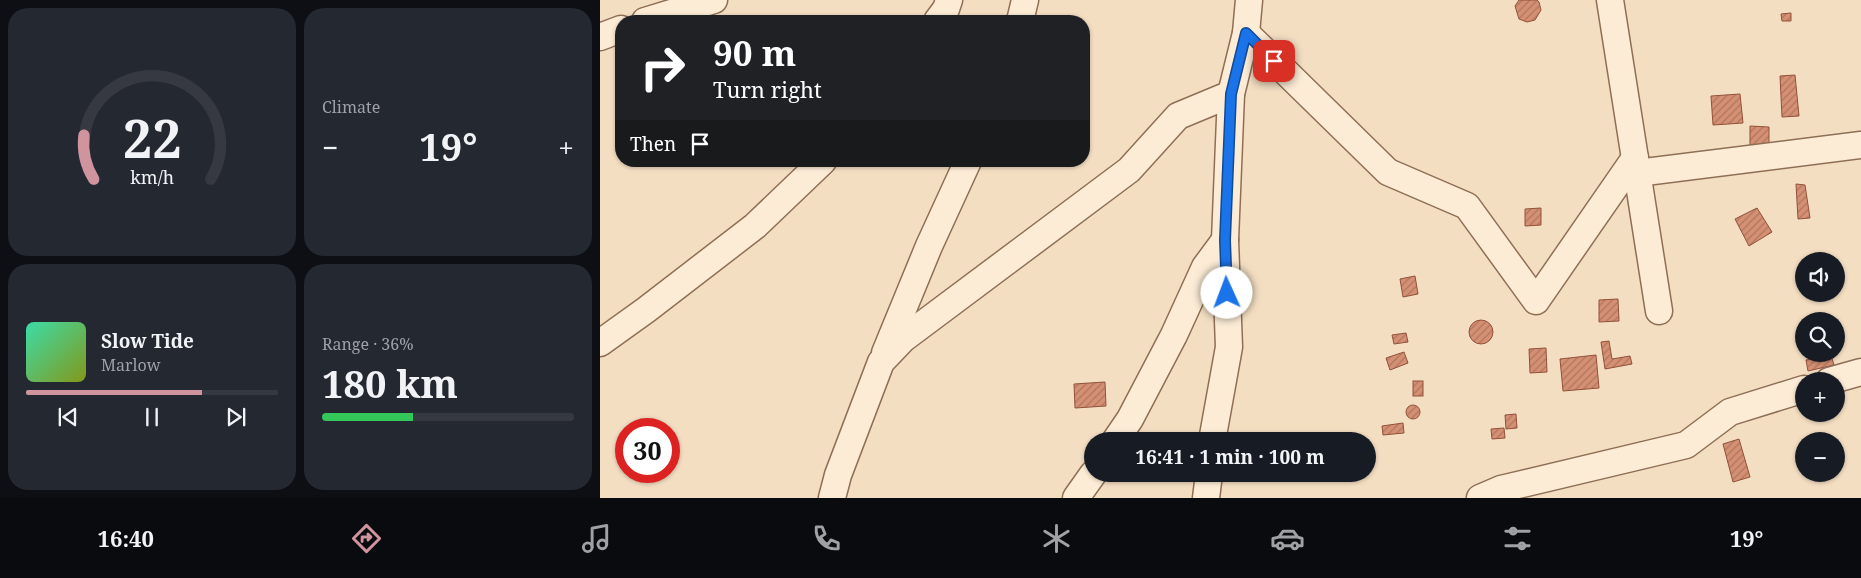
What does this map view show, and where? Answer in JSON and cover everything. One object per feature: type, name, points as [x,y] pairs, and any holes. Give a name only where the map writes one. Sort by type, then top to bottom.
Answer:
[{"type":"street","points":[[665,15],[714,0]]},
{"type":"street","points":[[942,15],[949,0]]},
{"type":"street","points":[[1021,15],[1025,0]]},
{"type":"street","points":[[1214,432],[1230,347],[1225,240],[1231,94],[1246,33],[1249,0]]},
{"type":"street","points":[[1610,0],[1659,311]]},
{"type":"street","points":[[600,37],[615,31]]},
{"type":"street","points":[[1246,33],[1388,172],[1467,206],[1536,301],[1636,165],[1861,146]]},
{"type":"street","points":[[881,362],[903,339],[1129,170],[1178,116],[1231,94]]},
{"type":"street","points":[[600,343],[755,226],[817,167]]},
{"type":"street","points":[[832,498],[838,475],[881,362],[929,246],[965,167]]},
{"type":"street","points":[[1121,432],[1130,419],[1174,335],[1205,267],[1225,240]]},
{"type":"street","points":[[1845,376],[1861,372]]},
{"type":"street","points":[[1480,498],[1501,490],[1686,445],[1730,412],[1795,392]]},
{"type":"street","points":[[1076,498],[1087,482]]},
{"type":"street","points":[[1206,498],[1208,482]]},
{"type":"building","points":[[1519,0],[1537,0],[1539,2],[1541,10],[1535,20],[1527,22],[1519,19],[1515,6]]},
{"type":"building","points":[[1791,13],[1791,21],[1782,21],[1781,14]]},
{"type":"building","points":[[1795,75],[1799,116],[1782,117],[1780,76]]},
{"type":"building","points":[[1740,94],[1743,123],[1713,125],[1711,96]]},
{"type":"building","points":[[1750,126],[1769,127],[1769,145],[1750,146]]},
{"type":"building","points":[[1796,184],[1805,185],[1810,218],[1798,219]]},
{"type":"building","points":[[1541,208],[1541,225],[1525,226],[1525,209]]},
{"type":"building","points":[[1757,208],[1772,232],[1749,246],[1735,219]]},
{"type":"building","points":[[1415,276],[1418,294],[1403,297],[1400,279]]},
{"type":"building","points":[[1618,299],[1619,321],[1599,322],[1599,300]]},
{"type":"building","points":[[1481,320],[1490,323],[1493,332],[1490,341],[1481,344],[1472,341],[1469,332],[1472,323]]},
{"type":"building","points":[[1406,333],[1408,342],[1394,344],[1392,335]]},
{"type":"building","points":[[1609,341],[1612,359],[1630,356],[1632,364],[1605,369],[1601,342]]},
{"type":"building","points":[[1546,348],[1547,372],[1530,373],[1529,349]]},
{"type":"building","points":[[1404,352],[1408,363],[1390,370],[1386,358]]},
{"type":"building","points":[[1596,355],[1599,388],[1563,391],[1560,359]]},
{"type":"building","points":[[1806,362],[1833,362],[1834,365],[1808,371]]},
{"type":"building","points":[[1413,381],[1423,381],[1423,396],[1413,396]]},
{"type":"building","points":[[1105,382],[1106,406],[1075,408],[1074,384]]},
{"type":"building","points":[[1413,405],[1418,407],[1420,412],[1418,417],[1413,419],[1408,417],[1406,412],[1408,407]]},
{"type":"building","points":[[1516,414],[1517,428],[1506,429],[1505,415]]},
{"type":"building","points":[[1403,423],[1404,433],[1383,435],[1382,426]]},
{"type":"building","points":[[1504,428],[1505,438],[1492,439],[1491,429]]},
{"type":"building","points":[[1739,439],[1750,477],[1733,482],[1723,444]]},
{"type":"route","points":[[1227,293],[1225,240],[1231,94],[1246,33],[1274,61]]}]
